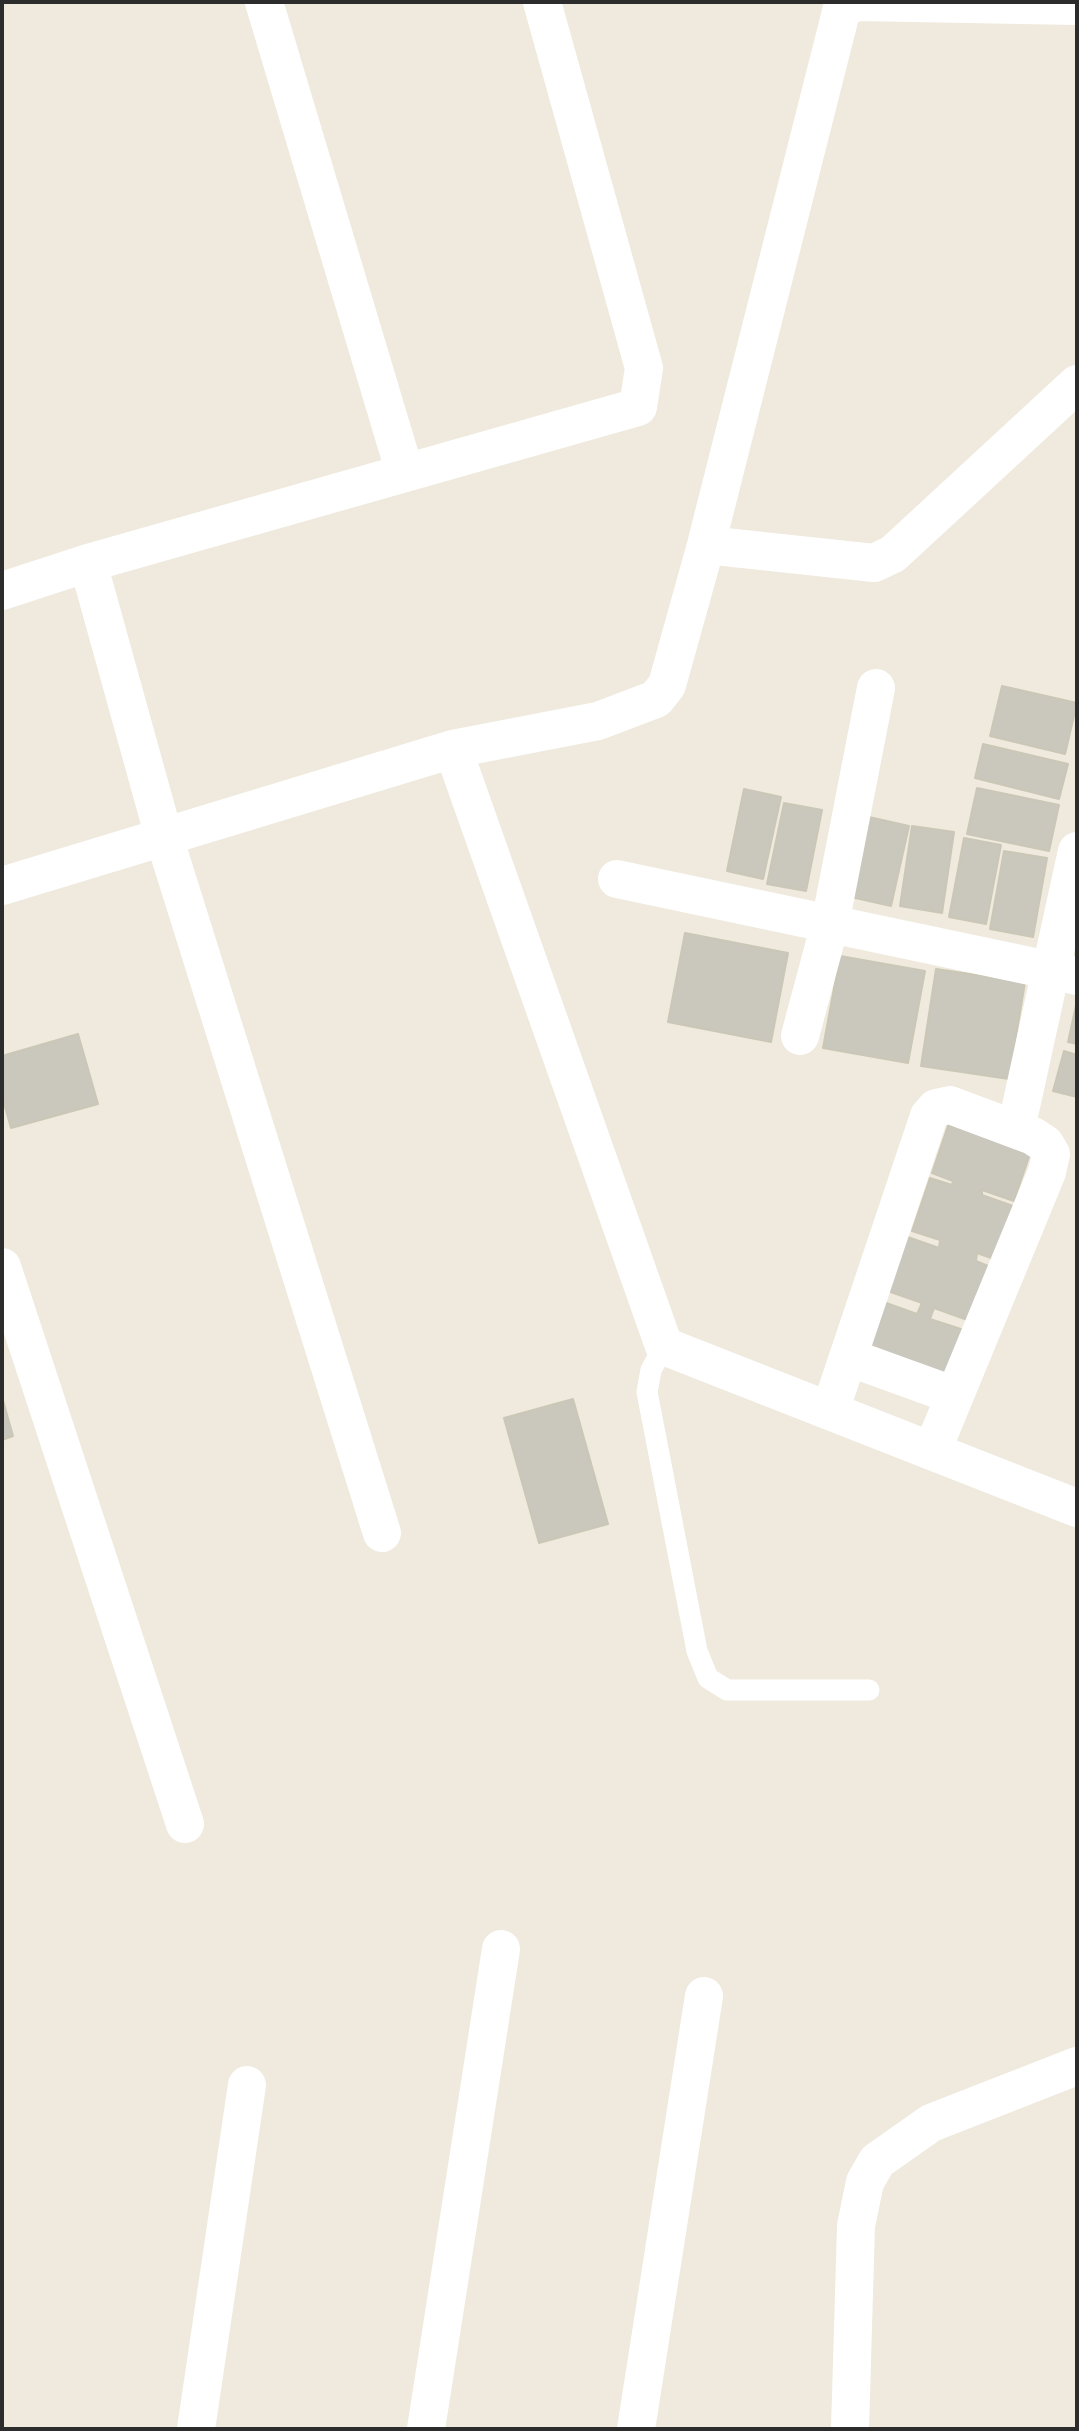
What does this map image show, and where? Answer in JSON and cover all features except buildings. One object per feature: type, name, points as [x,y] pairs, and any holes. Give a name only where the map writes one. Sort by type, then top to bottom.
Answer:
[{"type":"street","points":[[264,2],[405,473]]},
{"type":"street","points":[[2,591],[88,563],[638,407],[644,368],[542,2]]},
{"type":"street","points":[[2,886],[453,749],[598,721],[656,699],[667,685],[706,545],[842,8],[858,2],[1077,6]]},
{"type":"street","points":[[706,545],[874,563],[893,554],[1077,384]]},
{"type":"street","points":[[88,563],[164,837],[382,1533]]},
{"type":"street","points":[[800,1036],[831,924],[876,688]]},
{"type":"street","points":[[453,749],[664,1346],[1077,1508]]},
{"type":"street","points":[[1020,1111],[1065,974],[1077,851]]},
{"type":"street","points":[[617,879],[1065,974]]},
{"type":"street","points":[[830,1411],[929,1116],[936,1108],[950,1105],[1033,1136],[1045,1144],[1051,1154],[1047,1172],[932,1451]]},
{"type":"street","points":[[2,1267],[185,1824]]},
{"type":"street","points":[[848,1357],[953,1395]]},
{"type":"street","points":[[884,1432],[902,1377]]},
{"type":"street","points":[[426,2429],[501,1949]]},
{"type":"street","points":[[636,2429],[704,1996]]},
{"type":"street","points":[[850,2429],[856,2226],[865,2182],[877,2161],[931,2123],[1077,2066]]},
{"type":"street","points":[[196,2429],[247,2085]]},
{"type":"lane","points":[[664,1346],[651,1370],[647,1392],[697,1651],[708,1678],[726,1690],[869,1690]]}]
